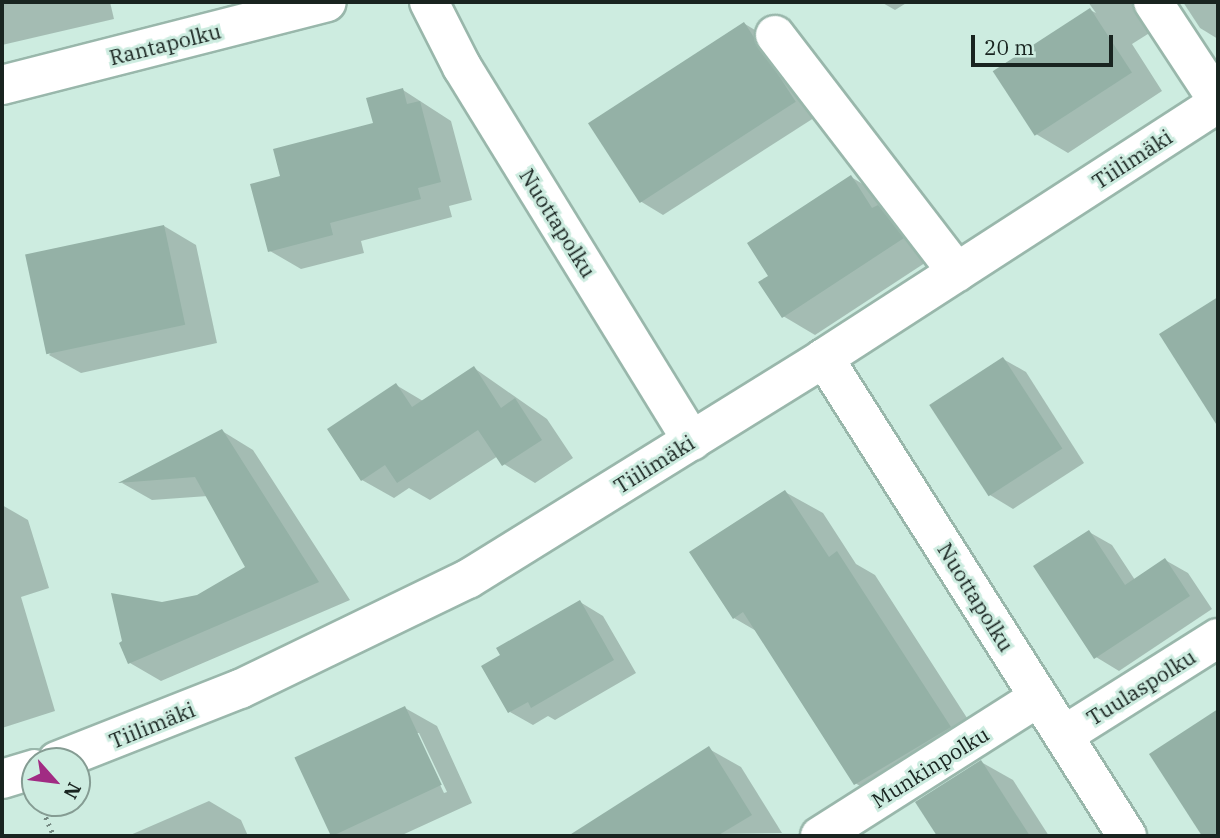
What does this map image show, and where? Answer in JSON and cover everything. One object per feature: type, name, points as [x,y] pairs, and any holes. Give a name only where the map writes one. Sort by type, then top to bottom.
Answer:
[{"type":"street","name":"Rantapolku","points":[[2,85],[327,2]]},
{"type":"street","name":"Nuottapolku","points":[[429,2],[462,67],[692,441]]},
{"type":"street","points":[[1153,2],[1218,102]]},
{"type":"street","points":[[775,35],[957,272]]},
{"type":"street","name":"Tiilimäki","points":[[91,748],[240,689],[374,628],[468,579],[824,358],[1218,102]]},
{"type":"street","name":"Nuottapolku","points":[[824,358],[1127,836]]},
{"type":"street","name":"Tuulaspolku","points":[[1064,736],[1218,638]]},
{"type":"street","name":"Munkinpolku","points":[[820,836],[1039,697]]},
{"type":"street","points":[[2,779],[21,773]]},
{"type":"path","points":[[46,817],[54,836]]},
{"type":"building","points":[[1090,8],[1132,73],[1035,136],[993,71]]},
{"type":"building","points":[[744,22],[796,102],[640,203],[588,123]]},
{"type":"building","points":[[403,88],[407,104],[420,101],[441,182],[418,188],[421,199],[330,223],[333,235],[268,252],[250,184],[280,176],[273,149],[373,123],[366,98]]},
{"type":"building","points":[[851,175],[872,208],[878,205],[904,238],[782,318],[758,282],[768,276],[747,243]]},
{"type":"building","points":[[164,225],[185,325],[46,354],[25,255]]},
{"type":"building","points":[[1218,297],[1218,427],[1159,334]]},
{"type":"building","points":[[1003,357],[1062,448],[989,496],[929,405]]},
{"type":"building","points":[[474,366],[501,408],[515,398],[542,440],[502,466],[478,430],[397,483],[385,465],[361,481],[327,429],[396,383],[412,407]]},
{"type":"building","points":[[222,429],[319,582],[128,664],[119,643],[122,641],[111,593],[162,602],[197,595],[245,567],[195,477],[118,483]]},
{"type":"building","points":[[785,490],[829,557],[837,551],[951,727],[854,785],[743,612],[733,619],[689,552]]},
{"type":"building","points":[[1089,530],[1125,585],[1165,558],[1190,596],[1094,659],[1033,566]]},
{"type":"building","points":[[580,600],[614,660],[531,708],[528,702],[508,713],[481,666],[500,655],[496,648]]},
{"type":"building","points":[[405,706],[442,785],[331,836],[294,758]]},
{"type":"building","points":[[1218,709],[1218,836],[1202,836],[1149,754]]},
{"type":"building","points":[[709,746],[752,815],[717,836],[568,836]]},
{"type":"building","points":[[981,760],[1030,836],[937,836],[915,802]]}]
